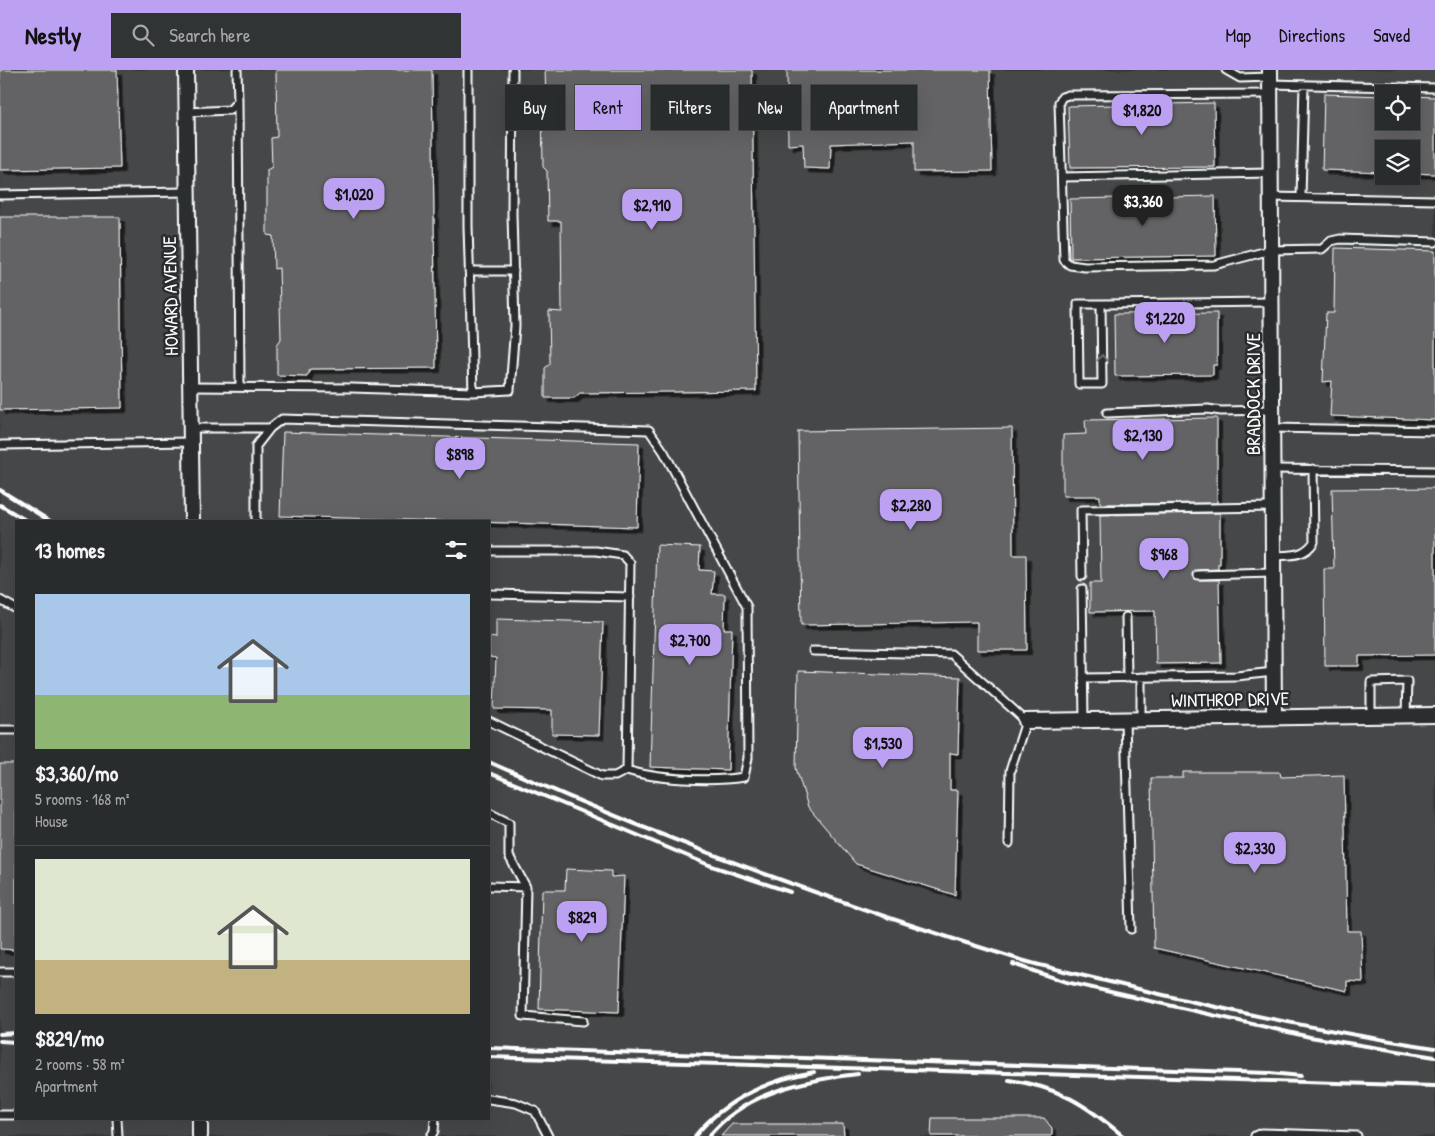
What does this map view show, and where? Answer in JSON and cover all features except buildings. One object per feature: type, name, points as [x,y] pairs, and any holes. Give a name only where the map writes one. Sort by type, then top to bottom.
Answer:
[{"type":"street","name":"HOWARD AVENUE","points":[[186,70],[192,520]]},
{"type":"street","name":"BRADDOCK DRIVE","points":[[1270,81],[1274,717]]},
{"type":"street","name":"WINTHROP DRIVE","points":[[1026,721],[1435,715]]},
{"type":"street","points":[[200,1120],[200,1136]]},
{"type":"lane","points":[[236,70],[238,101],[240,387]]},
{"type":"lane","points":[[468,70],[469,271],[473,392]]},
{"type":"lane","points":[[190,387],[473,392],[510,390],[515,326],[512,214],[513,70]]},
{"type":"lane","points":[[1226,70],[1240,78],[1304,85],[1435,88]]},
{"type":"lane","points":[[1270,81],[1238,94],[1068,95],[1062,97],[1059,102],[1064,260],[1070,265],[1085,267],[1214,266],[1271,250],[1312,251],[1322,249],[1331,241],[1340,239],[1435,242]]},
{"type":"lane","points":[[1301,197],[1304,85]]},
{"type":"lane","points":[[186,112],[230,110],[238,101]]},
{"type":"lane","points":[[1062,177],[1270,172]]},
{"type":"lane","points":[[0,195],[187,192]]},
{"type":"lane","points":[[1270,197],[1435,200]]},
{"type":"lane","points":[[469,271],[514,271]]},
{"type":"lane","points":[[1101,304],[1102,384],[1079,384],[1078,304],[1271,302]]},
{"type":"lane","points":[[1107,413],[1208,409],[1221,411],[1272,410]]},
{"type":"lane","points":[[256,520],[256,446],[270,428],[282,419],[649,430],[664,452],[747,607],[748,758],[744,777],[729,779],[645,776],[627,770],[615,776],[602,776],[490,722]]},
{"type":"lane","points":[[1,445],[190,435],[270,428]]},
{"type":"lane","points":[[1272,428],[1435,431]]},
{"type":"lane","points":[[1272,469],[1435,471]]},
{"type":"lane","points":[[1273,556],[1300,554],[1308,551],[1314,542],[1313,469]]},
{"type":"lane","points":[[1082,576],[1081,510],[1273,508]]},
{"type":"lane","points":[[490,550],[596,551],[623,555],[630,563],[627,770]]},
{"type":"lane","points":[[1198,575],[1273,573]]},
{"type":"lane","points":[[1082,589],[1084,720]]},
{"type":"lane","points":[[490,594],[630,597]]},
{"type":"lane","points":[[0,600],[15,608]]},
{"type":"lane","points":[[1126,617],[1127,678]]},
{"type":"lane","points":[[813,651],[951,654],[1026,721],[1010,771],[1009,842]]},
{"type":"lane","points":[[1083,678],[1236,676],[1274,672]]},
{"type":"lane","points":[[1141,678],[1141,719]]},
{"type":"lane","points":[[1371,716],[1370,682],[1407,681],[1406,715]]},
{"type":"lane","points":[[1125,720],[1130,929]]},
{"type":"lane","points":[[0,730],[15,730]]},
{"type":"lane","points":[[490,814],[509,823],[509,856],[526,887],[523,1016],[583,1021]]},
{"type":"lane","points":[[490,886],[526,887]]},
{"type":"lane","points":[[0,972],[15,972]]},
{"type":"lane","points":[[490,1099],[516,1103],[535,1111],[548,1136]]},
{"type":"lane","points":[[0,1115],[15,1115]]},
{"type":"lane","points":[[117,1120],[118,1136]]},
{"type":"lane","points":[[431,1136],[434,1131],[435,1120]]},
{"type":"lane","points":[[1256,1136],[1261,1134],[1357,1136]]},
{"type":"shaded area","points":[[0,70],[1435,70],[1435,1136],[0,1136]]},
{"type":"railway","points":[[0,490],[48,520]]},
{"type":"railway","points":[[0,505],[25,520]]},
{"type":"railway","points":[[490,762],[620,818],[752,869],[886,917],[1021,960],[1157,994],[1315,1028],[1435,1048]]},
{"type":"railway","points":[[490,773],[709,865],[790,892]]},
{"type":"railway","points":[[1013,964],[1066,982],[1310,1037],[1435,1057]]},
{"type":"railway","points":[[0,1034],[15,1033]]},
{"type":"railway","points":[[0,1041],[15,1042]]},
{"type":"railway","points":[[490,1048],[1270,1073],[1301,1076]]},
{"type":"railway","points":[[490,1057],[1435,1086]]},
{"type":"railway","points":[[695,1136],[720,1112],[749,1093],[781,1080],[814,1072]]},
{"type":"railway","points":[[709,1136],[740,1109],[777,1091],[817,1080],[858,1074]]},
{"type":"railway","points":[[1009,1080],[1057,1092],[1083,1106],[1123,1136]]}]
